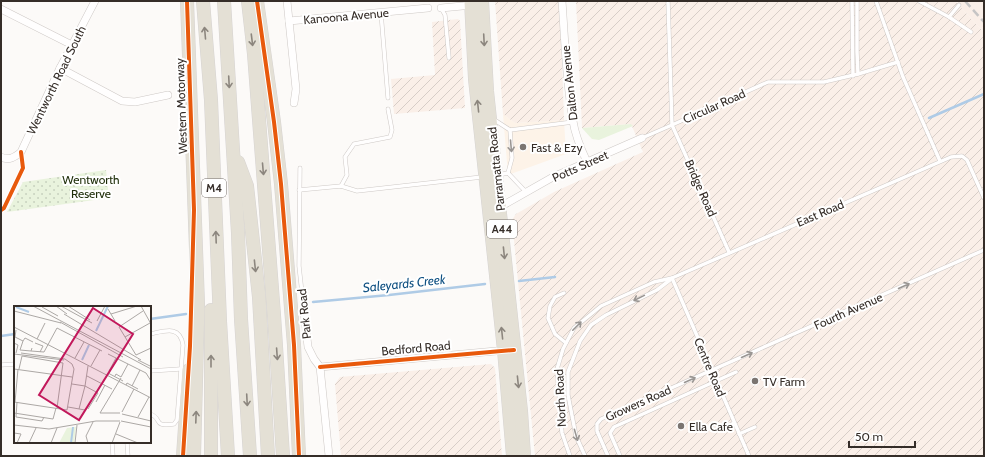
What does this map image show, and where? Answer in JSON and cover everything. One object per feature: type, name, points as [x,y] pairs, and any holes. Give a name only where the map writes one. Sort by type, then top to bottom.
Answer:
[{"type":"highway","name":"Western Motorway","points":[[187,1],[194,210],[205,303]]},
{"type":"highway","name":"M4","points":[[203,1],[211,100],[218,276],[205,303]]},
{"type":"highway","name":"M4","points":[[224,1],[250,456]]},
{"type":"highway","points":[[248,1],[254,54],[283,456]]},
{"type":"highway","points":[[257,1],[298,312],[294,345],[299,456]]},
{"type":"highway","name":"Parramatta Road","points":[[476,3],[485,65],[497,175],[494,208],[509,350],[524,456]]},
{"type":"highway","name":"Parramatta Road","points":[[476,3],[475,79],[497,175]]},
{"type":"highway","points":[[233,145],[246,186],[259,296],[268,456]]},
{"type":"highway","points":[[205,303],[212,456]]},
{"type":"highway","points":[[194,456],[205,323],[205,303]]},
{"type":"highway","points":[[183,456],[205,323]]},
{"type":"highway","points":[[205,323],[228,456]]},
{"type":"highway","name":"Parramatta Road","points":[[509,350],[513,456]]},
{"type":"street","name":"Wentworth Road South","points":[[1,157],[5,159],[14,158],[21,152],[60,68],[95,1]]},
{"type":"street","points":[[287,1],[296,89],[294,104]]},
{"type":"street","name":"Dalton Avenue","points":[[562,1],[566,63],[573,122],[578,140],[587,162]]},
{"type":"street","points":[[441,8],[451,4],[476,3]]},
{"type":"street","points":[[1,8],[72,45]]},
{"type":"street","name":"Kanoona Avenue","points":[[289,21],[428,8]]},
{"type":"street","points":[[60,68],[122,101],[134,102],[168,95]]},
{"type":"street","name":"Potts Street","points":[[494,208],[553,177],[642,138]]},
{"type":"street","name":"Park Road","points":[[298,312],[308,347],[320,367],[329,456]]},
{"type":"street","name":"Bedford Road","points":[[320,367],[509,350]]},
{"type":"lane","name":"Circular Road","points":[[668,1],[672,125],[768,82],[824,82],[858,74]]},
{"type":"lane","points":[[852,1],[853,76]]},
{"type":"lane","points":[[857,1],[858,74],[898,62]]},
{"type":"lane","points":[[876,1],[903,77],[940,162]]},
{"type":"lane","points":[[919,1],[950,17],[972,32]]},
{"type":"lane","points":[[950,17],[959,5]]},
{"type":"lane","points":[[441,8],[445,15],[449,58]]},
{"type":"lane","points":[[381,13],[388,98]]},
{"type":"lane","points":[[341,186],[347,175],[345,157],[354,144],[390,137],[392,130],[388,109]]},
{"type":"lane","points":[[490,117],[510,130],[573,122]]},
{"type":"lane","name":"Potts Street","points":[[642,138],[672,125]]},
{"type":"lane","name":"Bridge Road","points":[[672,125],[729,252]]},
{"type":"lane","points":[[497,175],[512,158],[510,130]]},
{"type":"lane","name":"East Road","points":[[672,278],[729,252],[957,156],[962,156],[967,160],[984,198]]},
{"type":"lane","name":"Park Road","points":[[296,294],[299,266],[300,168]]},
{"type":"lane","points":[[299,190],[341,186],[357,191],[497,175],[526,192]]},
{"type":"lane","name":"Fourth Avenue","points":[[711,371],[984,250]]},
{"type":"lane","points":[[585,456],[576,436],[568,395],[568,372],[580,340],[591,325],[606,315],[657,290],[672,278]]},
{"type":"lane","name":"Centre Road","points":[[672,278],[748,456]]},
{"type":"lane","name":"North Road","points":[[570,456],[562,433],[556,369],[563,349],[574,328],[600,306],[654,282],[672,278]]},
{"type":"lane","points":[[564,292],[555,297],[550,306],[548,318],[555,334],[566,343]]},
{"type":"lane","points":[[151,334],[170,331],[177,332],[182,337],[183,345],[176,420],[174,424],[163,426],[159,424],[154,415],[151,414]]},
{"type":"lane","points":[[1,365],[14,364]]},
{"type":"lane","points":[[151,371],[180,369]]},
{"type":"lane","name":"Growers Road","points":[[608,456],[597,431],[597,424],[602,419],[711,371]]},
{"type":"lane","points":[[716,381],[736,372]]},
{"type":"lane","name":"Growers Road","points":[[620,456],[610,433],[614,427],[716,381]]},
{"type":"lane","points":[[726,427],[734,423]]},
{"type":"lane","points":[[739,434],[755,427]]},
{"type":"lane","points":[[112,443],[113,456]]},
{"type":"lane","points":[[127,443],[128,456]]},
{"type":"shaded area","points":[[495,1],[560,1],[564,120],[515,123],[503,114]]},
{"type":"shaded area","points":[[576,1],[955,1],[984,32],[984,456],[535,456],[512,220],[516,214],[554,192],[643,152],[631,124],[582,128]]},
{"type":"shaded area","points":[[955,1],[984,1],[984,32],[980,28]]},
{"type":"shaded area","points":[[458,19],[460,21],[465,108],[394,114],[391,79],[435,75],[432,22]]},
{"type":"shaded area","points":[[503,114],[515,123],[564,120],[566,154],[508,175]]},
{"type":"shaded area","points":[[491,364],[495,368],[502,456],[341,456],[335,384],[340,377]]},
{"type":"green space","points":[[631,124],[633,126],[599,140],[592,139],[582,128]]},
{"type":"green space","name":"Wentworth Reserve","points":[[106,170],[109,198],[7,212],[23,182]]},
{"type":"waterway","name":"Saleyards Creek","points":[[929,118],[984,94]]},
{"type":"waterway","name":"Saleyards Creek","points":[[519,281],[555,277]]},
{"type":"waterway","name":"Saleyards Creek","points":[[313,302],[485,284]]},
{"type":"waterway","name":"Saleyards Creek","points":[[151,319],[186,314]]},
{"type":"waterway","name":"Saleyards Creek","points":[[1,336],[14,334]]},
{"type":"railway","points":[[965,1],[984,22]]},
{"type":"cycle path","points":[[183,456],[190,346],[194,210],[187,1]]},
{"type":"cycle path","points":[[257,1],[281,184],[294,345],[299,456]]},
{"type":"cycle path","points":[[1,210],[4,208],[23,168],[21,152]]},
{"type":"cycle path","points":[[320,367],[514,350]]},
{"type":"place","name":"Fast & Ezy","points":[[523,147]]},
{"type":"place","name":"TV Farm","points":[[755,381]]},
{"type":"place","name":"Ella Cafe","points":[[681,426]]}]
